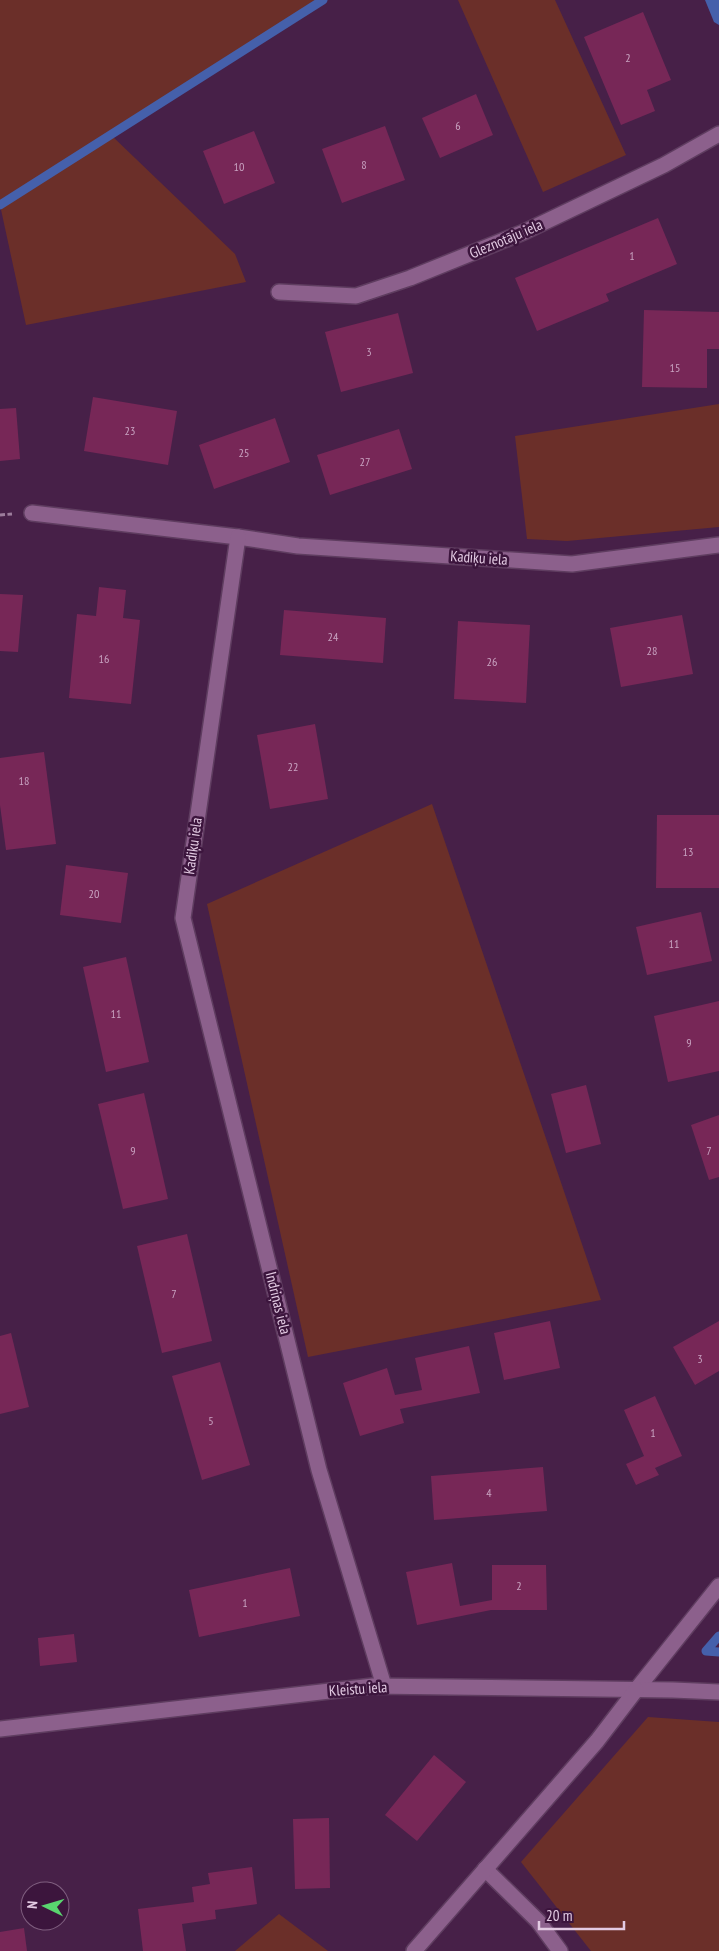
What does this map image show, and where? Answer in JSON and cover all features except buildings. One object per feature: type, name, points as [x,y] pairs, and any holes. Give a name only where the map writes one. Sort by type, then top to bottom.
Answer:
[{"type":"street","name":"Gleznotāju iela","points":[[279,292],[356,296],[410,278],[524,232],[664,165],[719,134]]},
{"type":"street","name":"Kadiķu iela","points":[[32,512],[298,546],[572,564],[719,545]]},
{"type":"street","name":"Kadiķu iela","points":[[183,918],[238,537]]},
{"type":"street","name":"Indriņas iela","points":[[183,918],[319,1470],[384,1686]]},
{"type":"street","points":[[414,1951],[597,1741],[719,1586]]},
{"type":"street","name":"Kleistu iela","points":[[0,1729],[373,1686],[719,1692]]},
{"type":"street","points":[[484,1869],[534,1916],[560,1951]]},
{"type":"shaded area","points":[[0,0],[323,0],[111,135],[235,254],[246,282],[26,325],[0,205]]},
{"type":"shaded area","points":[[458,0],[555,0],[626,155],[543,192]]},
{"type":"shaded area","points":[[719,404],[719,527],[567,541],[527,539],[515,436]]},
{"type":"shaded area","points":[[432,804],[601,1300],[308,1357],[207,904]]},
{"type":"shaded area","points":[[648,1717],[719,1722],[719,1951],[591,1951],[521,1862]]},
{"type":"shaded area","points":[[279,1914],[328,1951],[235,1951]]},
{"type":"water","points":[[705,0],[719,0],[719,25],[714,22]]},
{"type":"waterway","points":[[0,205],[323,0]]},
{"type":"waterway","points":[[719,1636],[706,1651],[719,1652]]}]
